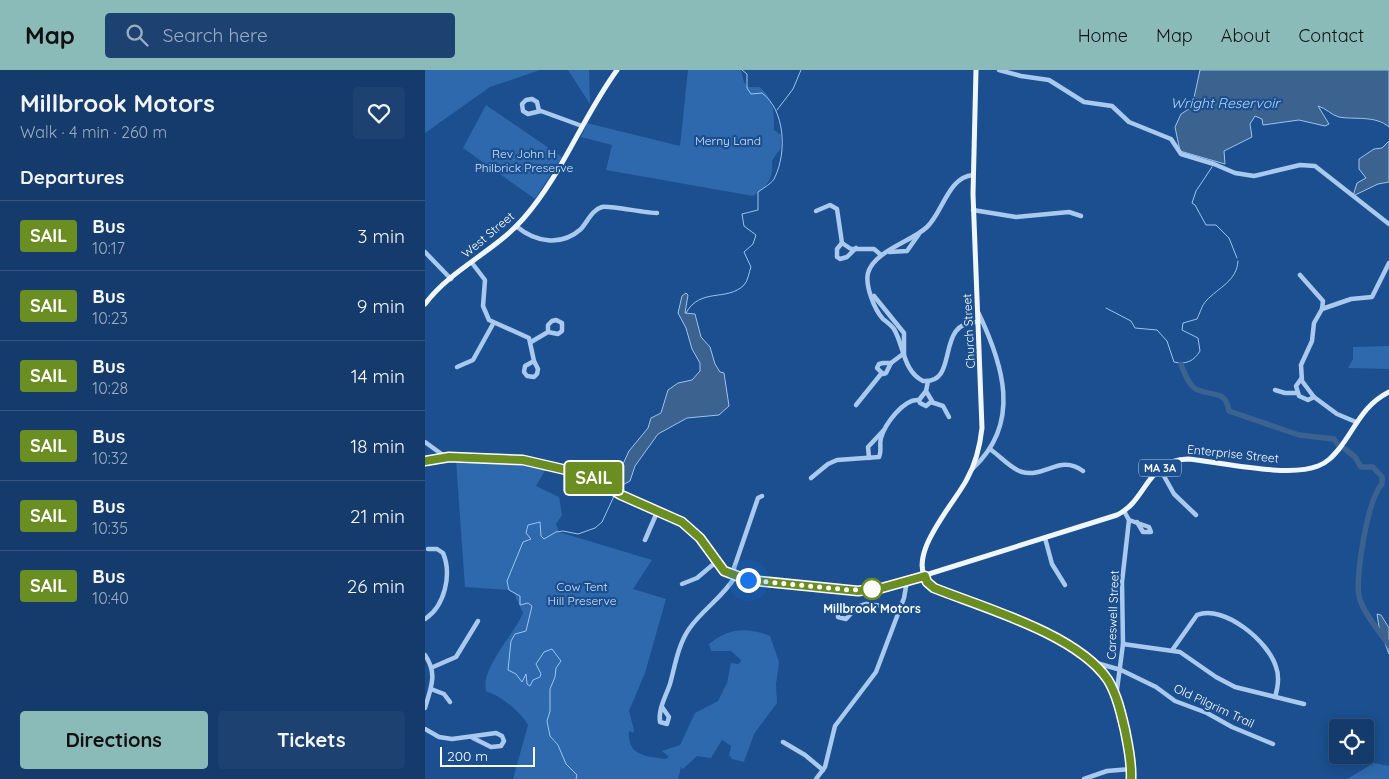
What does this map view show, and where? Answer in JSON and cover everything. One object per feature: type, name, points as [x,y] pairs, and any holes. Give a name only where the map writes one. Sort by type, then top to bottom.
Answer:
[{"type":"main road","name":"West Street","points":[[425,304],[451,279],[517,226],[547,188],[582,126],[617,70]]},
{"type":"main road","name":"Church Street","points":[[925,576],[922,561],[925,547],[963,488],[973,468],[981,442],[983,420],[973,210],[975,70]]},
{"type":"main road","name":"Enterprise Street","points":[[1124,511],[1160,469],[1174,460],[1188,459],[1268,468],[1311,468],[1322,464],[1333,455],[1366,408],[1389,392]]},
{"type":"main road","points":[[425,461],[447,458],[523,460],[588,475],[621,495],[682,522],[693,532],[724,571],[735,577],[854,591],[882,588],[925,576],[1124,511]]},
{"type":"main road","points":[[925,576],[927,582],[934,588],[1033,627],[1079,652],[1093,662],[1108,680],[1116,697]]},
{"type":"main road","name":"Careswell Street","points":[[1116,697],[1127,740],[1131,779]]},
{"type":"street","points":[[999,70],[1021,76],[1049,80],[1084,102],[1112,106],[1129,122],[1171,139],[1181,154],[1214,164],[1235,173],[1254,176],[1300,165],[1315,166],[1389,224]]},
{"type":"street","points":[[539,110],[582,126]]},
{"type":"street","points":[[973,175],[957,182],[931,223],[919,233],[881,255],[873,262],[868,271],[867,284],[879,312],[893,328],[904,356],[915,376],[928,381],[939,376],[944,369],[956,329],[967,323],[979,322]]},
{"type":"street","points":[[816,210],[830,205],[837,209],[842,243],[848,248],[874,249],[881,255]]},
{"type":"street","points":[[517,226],[535,238],[555,241],[580,230],[592,214],[605,206],[621,210],[657,213]]},
{"type":"street","points":[[973,210],[1016,217],[1069,212],[1081,216]]},
{"type":"street","points":[[888,252],[907,251],[919,233]]},
{"type":"street","points":[[842,243],[837,249],[839,259],[847,257],[856,248]]},
{"type":"street","points":[[425,252],[451,279]]},
{"type":"street","points":[[472,263],[485,280],[484,310],[493,324],[523,335],[531,342],[534,362]]},
{"type":"street","points":[[1322,309],[1351,299],[1372,297],[1384,268],[1389,263]]},
{"type":"street","points":[[1300,275],[1323,300],[1322,309],[1314,322],[1312,341],[1301,365],[1301,379],[1304,388],[1337,414],[1356,422]]},
{"type":"street","points":[[871,293],[882,303],[892,321],[904,332],[904,356]]},
{"type":"street","points":[[973,468],[990,449],[999,432],[1002,417],[1003,378],[991,339],[978,311]]},
{"type":"street","points":[[457,367],[473,360],[493,324]]},
{"type":"street","points":[[531,342],[548,332]]},
{"type":"street","points":[[881,374],[877,368],[879,364],[891,363],[904,356]]},
{"type":"street","points":[[856,405],[881,374],[886,373],[891,363]]},
{"type":"street","points":[[1297,392],[1296,386],[1301,379]]},
{"type":"street","points":[[869,458],[867,451],[870,444],[907,403],[919,400],[926,391],[928,381]]},
{"type":"street","points":[[1275,390],[1285,393],[1297,392],[1306,399],[1314,397]]},
{"type":"street","points":[[926,391],[931,402],[943,406],[949,417]]},
{"type":"street","points":[[919,400],[924,406],[931,402]]},
{"type":"street","points":[[811,478],[832,462],[876,459],[881,455],[880,441],[884,430]]},
{"type":"street","points":[[425,442],[447,458]]},
{"type":"street","points":[[990,449],[1023,472],[1031,473],[1069,464],[1083,471]]},
{"type":"street","points":[[1160,469],[1174,494],[1196,515]]},
{"type":"street","points":[[662,707],[685,635],[735,577],[734,568],[740,549],[752,522],[757,502],[763,496]]},
{"type":"street","points":[[645,540],[658,510]]},
{"type":"street","points":[[1124,511],[1129,520],[1137,522]]},
{"type":"street","name":"Careswell Street","points":[[1116,697],[1123,644],[1122,582],[1129,520]]},
{"type":"street","points":[[1045,538],[1052,564],[1057,576],[1065,586]]},
{"type":"street","points":[[425,619],[440,602],[446,574],[443,552],[437,549],[428,549]]},
{"type":"street","points":[[682,584],[697,578],[716,562]]},
{"type":"street","points":[[816,779],[823,770],[833,730],[876,672],[901,608],[907,581]]},
{"type":"street","points":[[856,608],[871,603],[901,608]]},
{"type":"street","points":[[1173,649],[1197,615],[1215,613],[1232,619],[1251,633],[1272,657],[1278,678],[1275,697]]},
{"type":"street","points":[[433,667],[456,657],[478,621]]},
{"type":"street","points":[[1123,644],[1173,649],[1194,659],[1225,683],[1249,692],[1304,704]]},
{"type":"street","points":[[425,655],[433,667],[431,689],[425,708]]},
{"type":"street","name":"Old Pilgrim Trail","points":[[1093,662],[1121,670],[1156,687],[1175,701],[1207,713],[1232,727],[1273,744]]},
{"type":"street","points":[[431,689],[445,694],[450,702]]},
{"type":"street","points":[[425,729],[439,737],[473,738],[491,732],[500,734],[504,741],[501,746],[491,747],[473,738]]},
{"type":"street","points":[[783,742],[805,755],[823,770]]},
{"type":"street","points":[[1084,779],[1107,771],[1131,769]]},
{"type":"green space","points":[[425,70],[540,70],[490,87],[425,133]]},
{"type":"green space","points":[[568,70],[589,70],[590,104]]},
{"type":"green space","name":"Merny Land","points":[[688,70],[741,70],[744,82],[748,87],[759,87],[768,96],[773,111],[774,130],[781,135],[781,148],[772,161],[772,172],[769,181],[753,196],[606,170],[612,145],[581,137],[587,123],[680,146]]},
{"type":"green space","name":"Rev John H Philbrick Preserve","points":[[486,105],[562,157],[535,199],[463,148]]},
{"type":"green space","points":[[1389,346],[1389,369],[1348,368],[1353,359],[1353,347]]},
{"type":"green space","name":"Cow Tent Hill Preserve","points":[[456,460],[519,462],[547,467],[536,486],[559,497],[562,515],[556,524],[559,532],[652,560],[633,589],[666,599],[645,673],[629,711],[634,730],[633,733],[629,731],[629,739],[631,745],[639,753],[665,759],[669,757],[662,751],[680,745],[695,713],[718,701],[727,683],[731,663],[739,664],[741,660],[731,651],[711,651],[709,644],[723,635],[738,631],[754,631],[770,636],[779,662],[776,684],[777,703],[754,734],[744,762],[732,759],[729,755],[731,746],[722,740],[711,758],[697,756],[683,769],[681,767],[678,779],[513,779],[528,725],[510,705],[487,692],[485,684],[492,664],[523,613],[514,593],[509,590],[465,587]]},
{"type":"green space","points":[[1374,763],[1389,766],[1389,779],[1347,779]]},
{"type":"water","name":"Wright Reservoir","points":[[1200,70],[1389,70],[1389,127],[1371,119],[1339,117],[1318,106],[1329,124],[1325,126],[1299,120],[1263,125],[1262,119],[1255,116],[1250,124],[1252,137],[1224,151],[1225,164],[1180,151],[1175,127],[1181,114],[1192,107]]},
{"type":"water","points":[[1389,141],[1389,182],[1378,184],[1353,196],[1357,183],[1366,178],[1359,169],[1359,159],[1374,149],[1382,148]]},
{"type":"water","points":[[686,293],[688,295],[685,313],[695,314],[701,337],[710,347],[715,364],[720,372],[724,373],[729,406],[719,415],[687,418],[658,434],[635,466],[630,481],[617,488],[608,483],[605,477],[623,464],[629,451],[648,428],[651,418],[661,413],[668,390],[678,383],[692,380],[700,371],[700,363],[692,349],[686,328],[678,313],[682,296]]},
{"type":"water","points":[[1377,614],[1381,615],[1389,628],[1389,654],[1379,627]]},
{"type":"waterway","points":[[686,313],[699,300],[730,293],[744,285],[751,267],[744,252],[753,244],[756,235],[744,226],[742,214],[758,210],[758,192],[772,181],[779,167],[782,144],[779,120],[770,100],[762,93],[751,94],[747,88],[747,74],[742,70]]},
{"type":"waterway","points":[[777,110],[793,89],[801,70]]},
{"type":"waterway","points":[[1212,167],[1196,191],[1192,203],[1206,225],[1216,225],[1229,238],[1237,258]]},
{"type":"waterway","points":[[1106,308],[1131,321],[1135,328],[1157,330],[1167,341],[1174,362],[1182,363],[1189,361],[1200,351],[1198,338],[1182,330],[1183,323],[1197,319],[1205,303],[1231,279],[1237,268],[1238,261]]},
{"type":"waterway","points":[[1181,364],[1192,386],[1198,390],[1222,397],[1229,411],[1299,435],[1334,439],[1339,446]]},
{"type":"waterway","points":[[1345,449],[1355,457],[1361,467],[1373,467],[1382,477],[1382,484],[1372,505],[1364,538],[1358,586],[1359,596],[1364,608],[1389,645]]},
{"type":"waterway","points":[[576,779],[577,775],[566,764],[558,745],[550,736],[547,721],[550,711],[550,689],[555,677],[556,668],[561,661],[552,649],[544,652],[536,664],[541,674],[540,677],[533,680],[530,686],[527,684],[526,674],[522,682],[516,674],[508,670],[511,641],[515,634],[526,631],[532,606],[528,603],[520,605],[520,596],[509,590],[507,581],[523,542],[531,539],[526,533],[528,525],[540,522],[541,536],[544,539],[556,532],[563,531],[578,534],[595,528],[602,522],[615,494]]},
{"type":"bus line","name":"SAIL","points":[[425,461],[449,457],[523,460],[575,470],[593,477],[621,495],[670,515],[682,522],[700,538],[724,571],[735,577],[748,580],[858,591],[882,588],[925,576],[930,586],[1033,627],[1079,652],[1091,661],[1108,680],[1115,694],[1130,755],[1131,779]]},
{"type":"place","name":"Millbrook Motors","points":[[872,589]]},
{"type":"route","points":[[748,580],[849,590],[872,589]]}]
